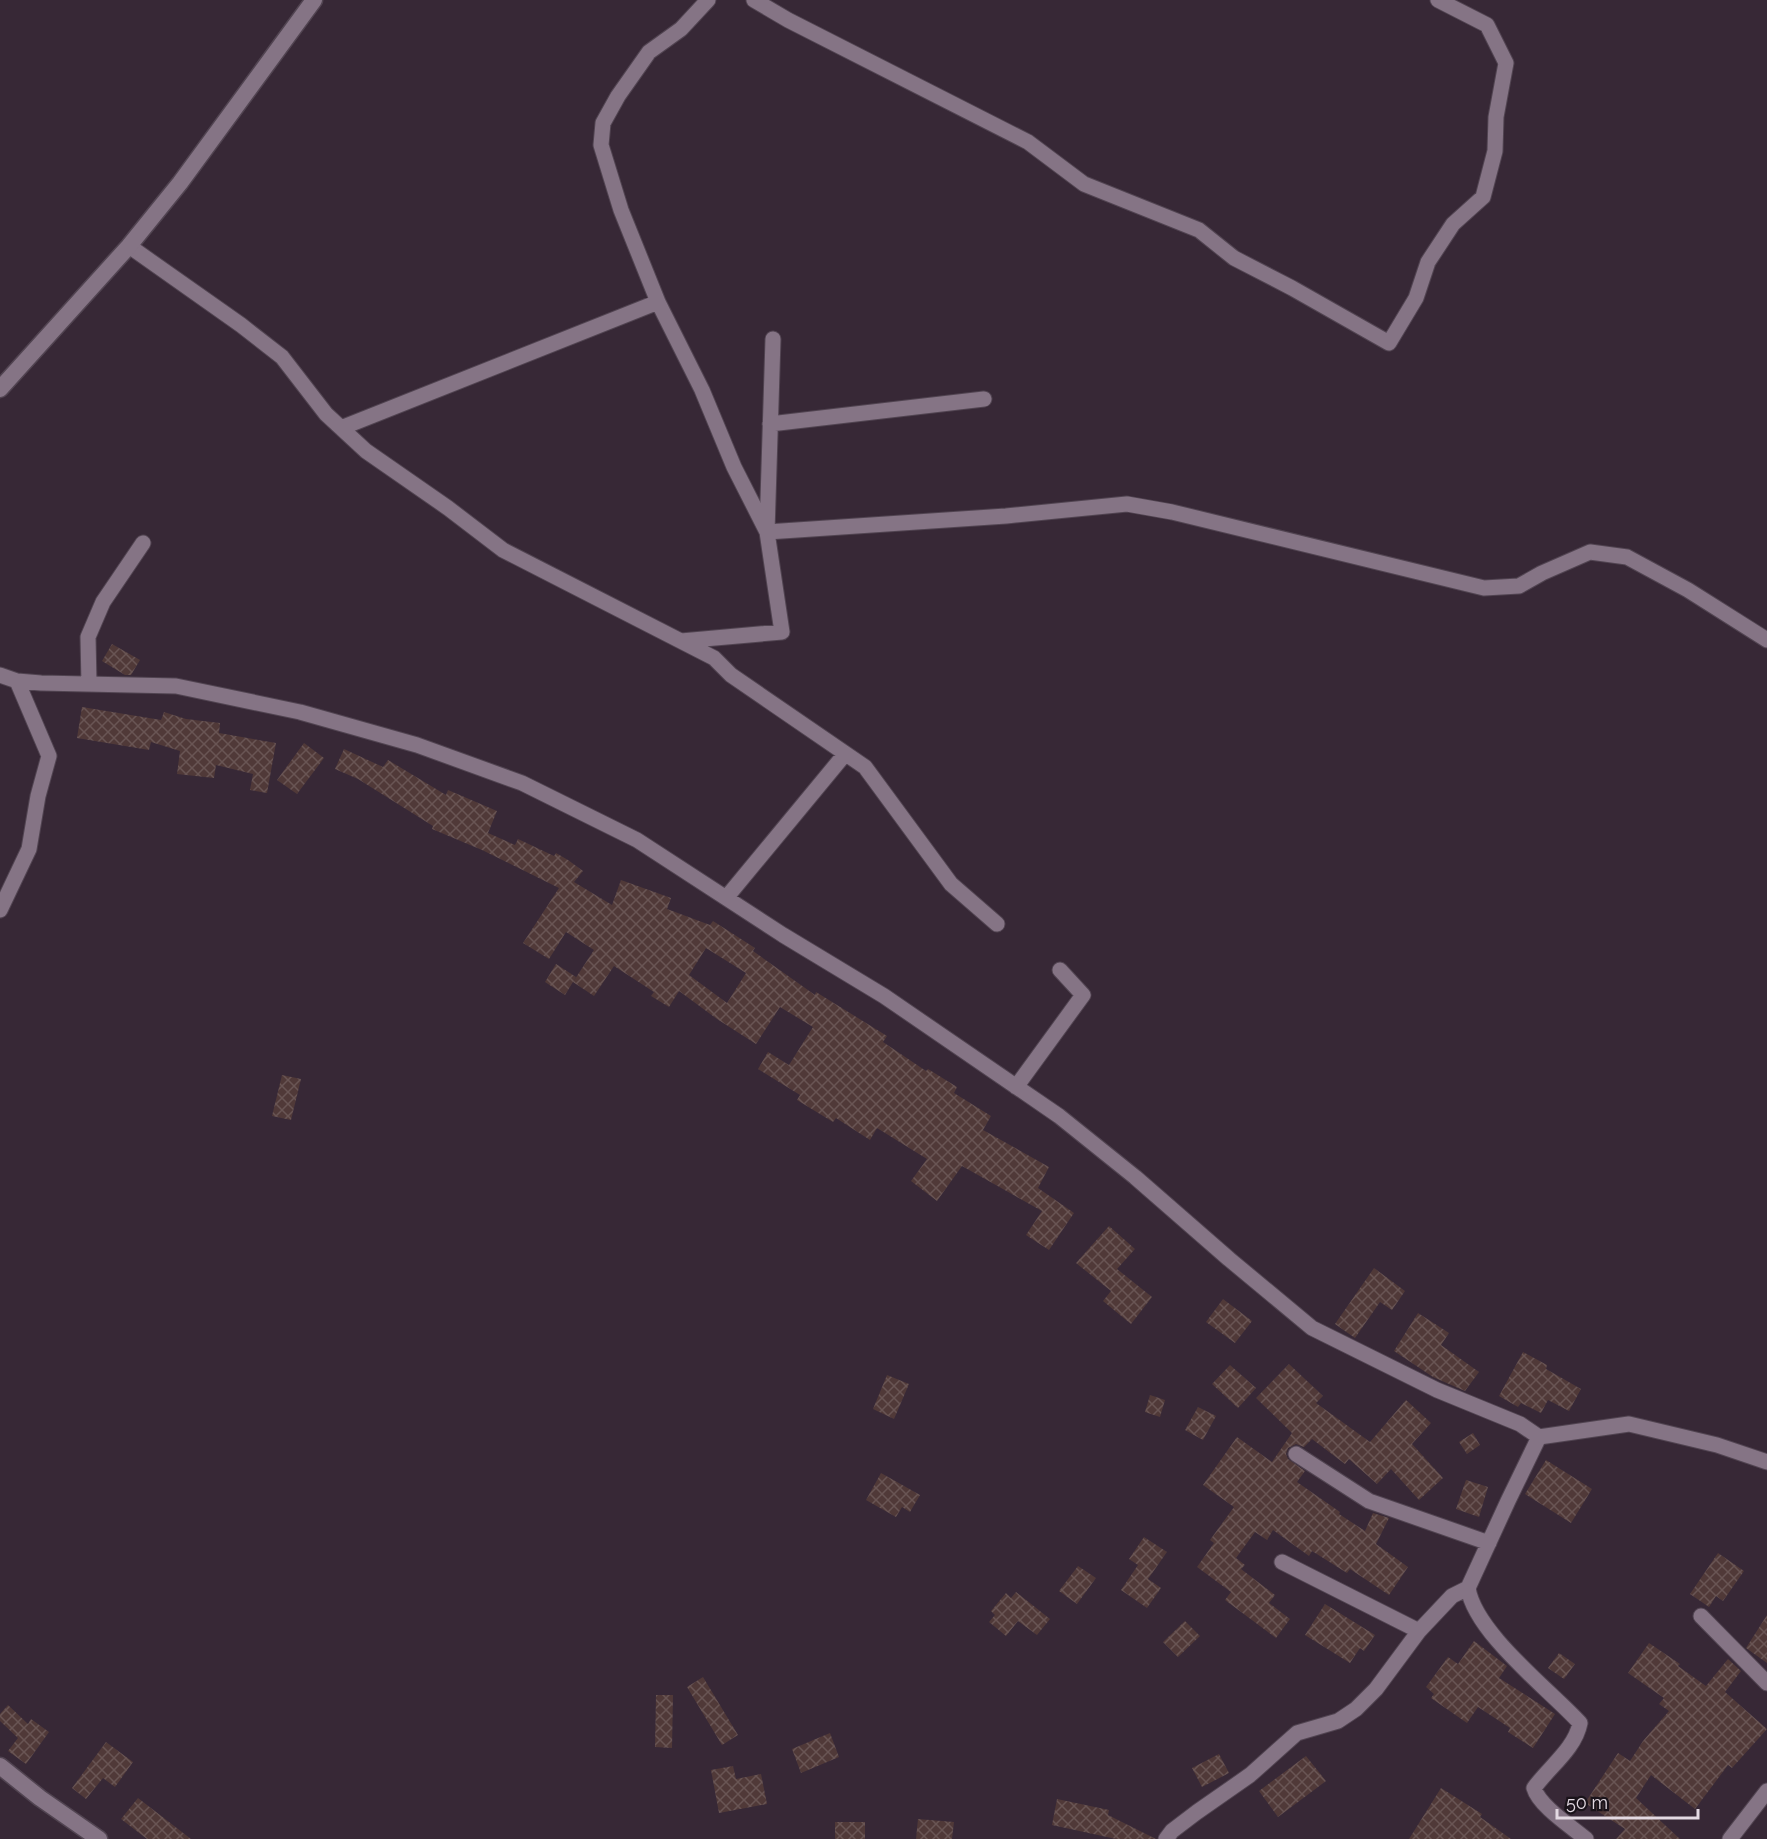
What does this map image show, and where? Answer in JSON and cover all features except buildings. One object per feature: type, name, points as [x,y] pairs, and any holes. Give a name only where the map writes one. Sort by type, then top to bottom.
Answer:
[{"type":"street","points":[[0,389],[129,246],[180,183],[314,0]]},
{"type":"street","points":[[708,0],[681,29],[649,52],[618,96],[603,123],[601,145],[618,199],[658,302],[702,390],[734,467],[767,532]]},
{"type":"street","points":[[754,0],[788,20],[1028,142],[1084,184],[1199,230],[1234,258],[1389,343],[1416,298],[1428,262],[1453,224],[1483,197],[1495,151],[1496,117],[1506,63],[1487,26],[1438,0]]},
{"type":"street","points":[[129,246],[241,325],[282,357],[326,414],[366,451],[448,508],[503,550],[714,658],[731,675],[864,767],[951,884],[997,924]]},
{"type":"street","points":[[341,428],[658,302]]},
{"type":"street","points":[[681,641],[782,632],[767,532],[773,339]]},
{"type":"street","points":[[770,424],[984,399]]},
{"type":"street","points":[[767,532],[1006,516],[1127,504],[1183,514],[1484,588],[1519,586],[1590,552],[1627,556],[1688,590],[1767,640]]},
{"type":"street","points":[[89,684],[88,637],[103,602],[143,543]]},
{"type":"street","points":[[0,675],[16,681],[176,686],[300,712],[417,744],[522,783],[637,840],[783,935],[884,996],[1059,1116],[1135,1177],[1312,1329],[1437,1390],[1520,1425],[1539,1437],[1629,1424],[1717,1445],[1767,1461]]},
{"type":"street","points":[[0,910],[29,849],[38,796],[49,756],[16,681]]},
{"type":"street","points":[[726,898],[844,754]]},
{"type":"street","points":[[1016,1087],[1083,994],[1059,970]]},
{"type":"street","points":[[1539,1437],[1468,1588],[1470,1599],[1484,1623],[1509,1653],[1580,1723],[1578,1734],[1534,1788],[1536,1796],[1543,1803],[1586,1839]]},
{"type":"street","points":[[1296,1454],[1369,1501],[1489,1543]]},
{"type":"street","points":[[1282,1562],[1419,1631]]},
{"type":"street","points":[[1166,1839],[1197,1812],[1250,1775],[1297,1733],[1338,1721],[1356,1710],[1376,1689],[1419,1631],[1452,1596],[1468,1588]]},
{"type":"street","points":[[1701,1616],[1767,1683]]},
{"type":"street","points":[[0,1766],[99,1839]]},
{"type":"street","points":[[1730,1839],[1767,1791]]}]
